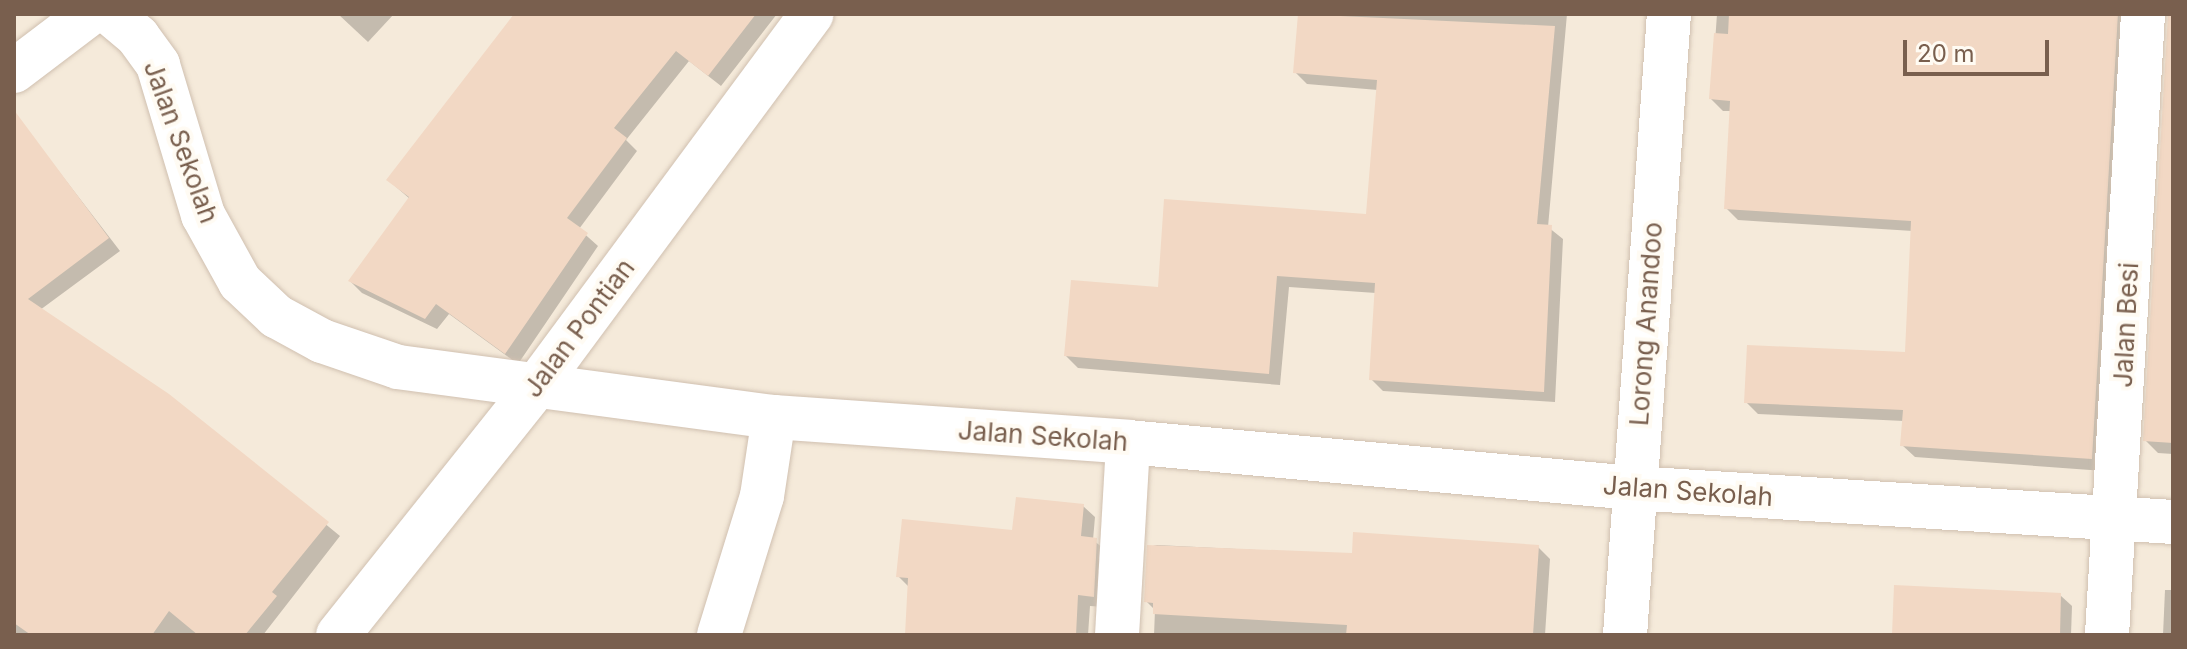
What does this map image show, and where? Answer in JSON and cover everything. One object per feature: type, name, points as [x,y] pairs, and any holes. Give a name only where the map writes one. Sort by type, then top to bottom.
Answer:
[{"type":"street","points":[[14,71],[89,14]]},
{"type":"street","name":"Jalan Sekolah","points":[[111,14],[138,37],[158,65],[203,215],[240,282],[276,316],[322,341],[398,367],[535,388],[774,417],[1128,442],[1633,488],[2173,522]]},
{"type":"street","name":"Jalan Pontian","points":[[338,635],[535,388],[812,14]]},
{"type":"street","name":"Lorong Anandoo","points":[[1625,635],[1633,488],[1669,14]]},
{"type":"street","name":"Jalan Besi","points":[[2107,635],[2143,14]]},
{"type":"street","points":[[719,635],[762,496],[774,417]]},
{"type":"street","points":[[1117,635],[1128,442]]},
{"type":"shaded area","points":[[14,14],[2173,14],[2173,635],[14,635]]},
{"type":"building","points":[[514,14],[756,14],[708,76],[676,51],[614,128],[627,138],[567,218],[588,233],[505,354],[436,304],[425,319],[348,281],[409,197],[386,180]]},
{"type":"building","points":[[1298,14],[1555,26],[1537,224],[1552,225],[1544,392],[1369,380],[1375,283],[1277,276],[1269,374],[1064,356],[1071,280],[1158,287],[1164,199],[1366,214],[1377,80],[1293,73]]},
{"type":"building","points":[[1729,14],[2118,14],[2092,459],[1900,446],[1903,410],[1744,403],[1747,345],[1905,352],[1911,221],[1724,209],[1730,101],[1709,99],[1714,33],[1728,34]]},
{"type":"building","points":[[2168,14],[2173,14],[2173,443],[2143,441]]},
{"type":"building","points":[[14,110],[109,238],[28,299],[169,394],[329,522],[272,592],[277,596],[245,635],[198,635],[169,611],[152,635],[31,635],[14,623]]},
{"type":"building","points":[[1016,497],[1084,504],[1081,536],[1097,538],[1094,597],[1078,595],[1076,635],[905,635],[908,578],[896,577],[902,519],[1012,530]]},
{"type":"building","points":[[1353,532],[1539,545],[1533,635],[1346,635],[1347,625],[1153,614],[1153,603],[1144,602],[1147,545],[1352,553]]},
{"type":"building","points":[[1894,585],[2061,593],[2060,635],[1892,635]]}]
